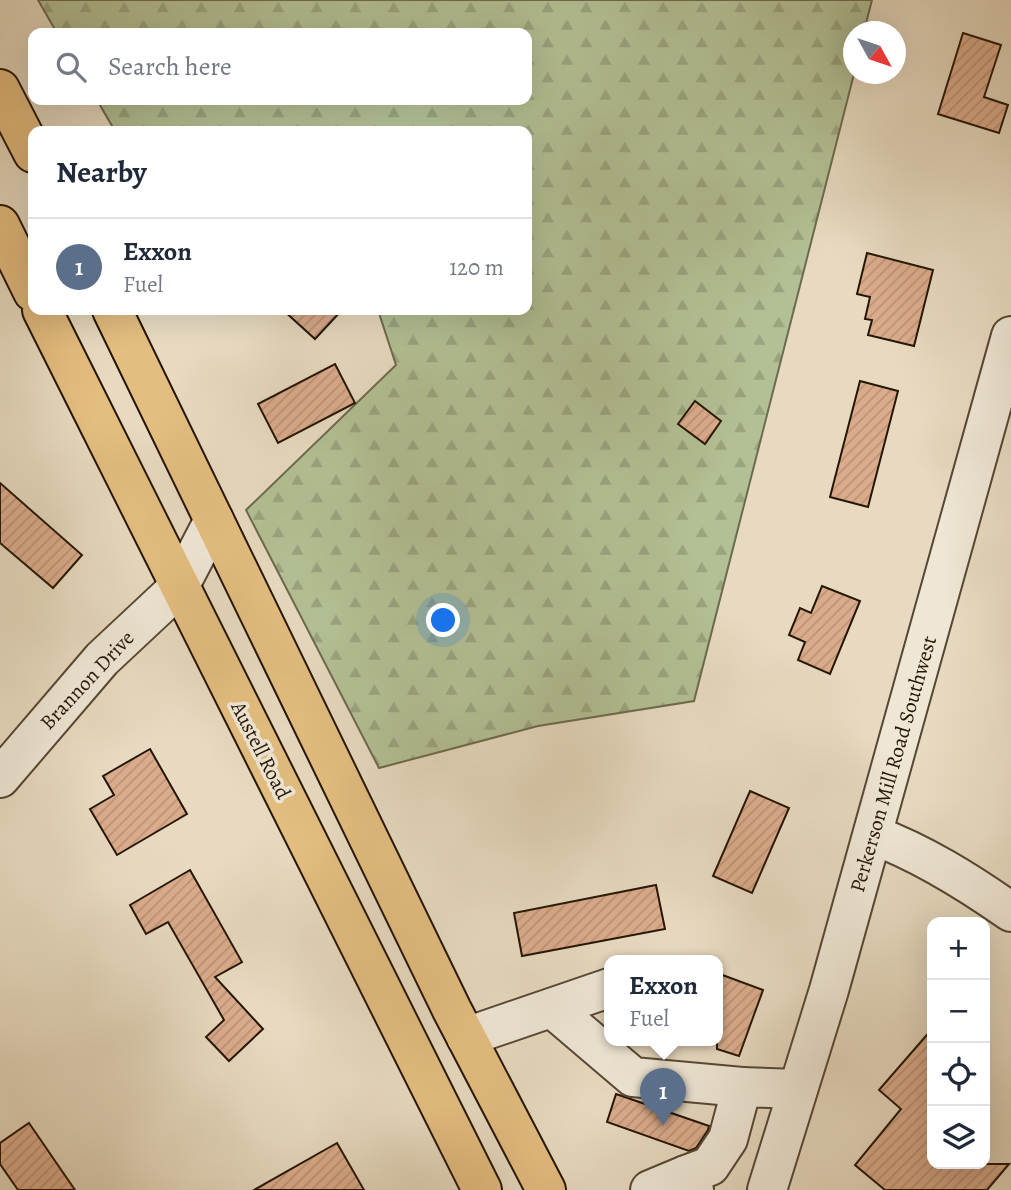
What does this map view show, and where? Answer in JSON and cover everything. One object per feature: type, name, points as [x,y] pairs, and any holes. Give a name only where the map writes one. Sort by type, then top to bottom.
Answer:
[{"type":"main road","points":[[0,89],[28,143]]},
{"type":"main road","points":[[0,225],[28,282]]},
{"type":"main road","name":"Austell Road","points":[[44,315],[482,1190]]},
{"type":"main road","points":[[114,315],[466,1037],[546,1190]]},
{"type":"street","name":"Perkerson Mill Road Southwest","points":[[766,1190],[799,1088],[873,835],[1011,336]]},
{"type":"street","name":"Brannon Drive","points":[[0,778],[102,659],[179,587],[214,520]]},
{"type":"street","points":[[873,835],[901,845],[975,887],[1011,912]]},
{"type":"street","points":[[466,1037],[604,990]]},
{"type":"street","points":[[552,1008],[633,1077],[742,1087],[799,1088]]},
{"type":"street","points":[[650,1190],[690,1183],[710,1166],[728,1139],[742,1087]]},
{"type":"green space","points":[[38,0],[872,0],[867,21],[843,21],[843,84],[851,84],[694,701],[538,726],[379,768],[246,510],[396,365],[380,315],[532,315],[532,126],[112,126],[100,105],[532,105],[532,28],[54,28]]},
{"type":"building","points":[[963,33],[1001,45],[984,97],[1008,105],[999,133],[938,114]]},
{"type":"building","points":[[867,253],[933,270],[914,346],[868,335],[872,320],[865,319],[870,297],[857,294]]},
{"type":"building","points":[[289,315],[337,315],[315,339]]},
{"type":"building","points":[[335,364],[355,403],[278,443],[258,404]]},
{"type":"building","points":[[860,381],[898,391],[868,507],[830,497]]},
{"type":"building","points":[[695,401],[721,421],[705,444],[678,424]]},
{"type":"building","points":[[0,483],[82,555],[53,588],[0,543]]},
{"type":"building","points":[[822,586],[860,601],[830,674],[798,660],[805,642],[789,635],[800,608],[811,613]]},
{"type":"building","points":[[150,749],[187,814],[117,855],[90,809],[114,795],[103,776]]},
{"type":"building","points":[[750,791],[789,808],[752,893],[713,876]]},
{"type":"building","points":[[190,870],[242,962],[215,977],[263,1029],[229,1061],[206,1037],[224,1020],[168,922],[146,934],[130,905]]},
{"type":"building","points":[[656,885],[665,929],[522,956],[514,913]]},
{"type":"building","points":[[723,975],[763,990],[739,1056],[717,1049],[717,1046],[723,1046]]},
{"type":"building","points":[[927,1035],[927,1169],[990,1169],[990,1164],[1009,1164],[987,1190],[885,1190],[855,1165],[901,1109],[879,1090]]},
{"type":"building","points":[[616,1094],[709,1126],[708,1130],[696,1148],[689,1151],[607,1122]]},
{"type":"building","points":[[29,1123],[75,1190],[18,1190],[0,1164],[0,1143]]},
{"type":"building","points":[[337,1143],[364,1190],[254,1190]]},
{"type":"place","name":"Exxon","points":[[663,1126]]}]
